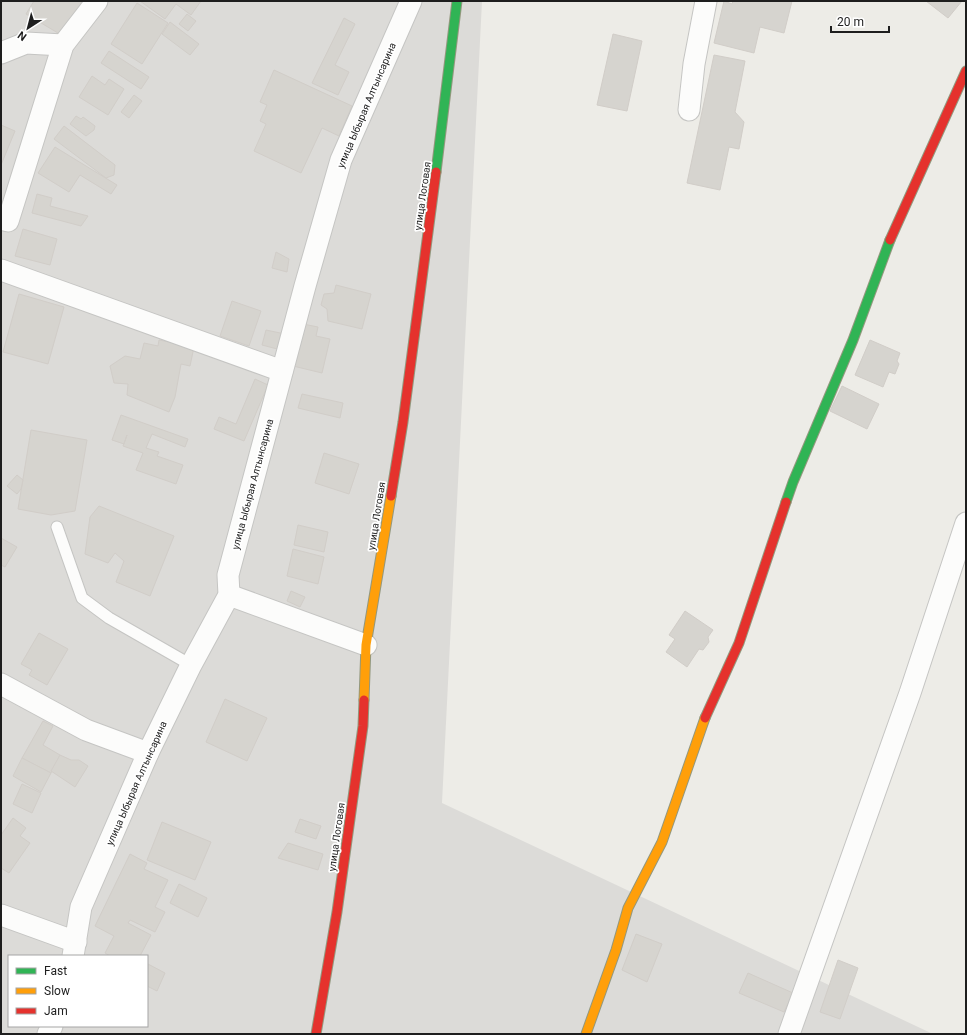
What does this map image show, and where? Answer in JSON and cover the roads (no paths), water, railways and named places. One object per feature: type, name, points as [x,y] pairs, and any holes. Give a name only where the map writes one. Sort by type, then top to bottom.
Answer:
[{"type":"street","points":[[1,219],[8,221],[62,44],[97,1]]},
{"type":"street","name":"улица Ыбырая Алтынсарина","points":[[75,949],[81,907],[148,753],[191,666],[229,596],[228,575],[282,371],[341,160],[411,1]]},
{"type":"street","name":"улица Логовая","points":[[316,1034],[337,912],[363,726],[366,645],[403,422],[444,114],[457,1]]},
{"type":"street","points":[[689,110],[694,64],[706,1]]},
{"type":"street","points":[[1,53],[26,44],[62,44]]},
{"type":"street","points":[[586,1034],[616,950],[628,908],[662,842],[709,708],[738,643],[793,482],[853,340],[892,235],[966,71]]},
{"type":"street","points":[[1,270],[282,371]]},
{"type":"street","points":[[789,1034],[910,693],[966,524]]},
{"type":"street","points":[[229,596],[366,645]]},
{"type":"street","points":[[1,684],[86,730],[148,753]]},
{"type":"street","points":[[1,915],[75,949]]},
{"type":"lane","points":[[57,527],[82,598],[109,618],[191,666]]}]
